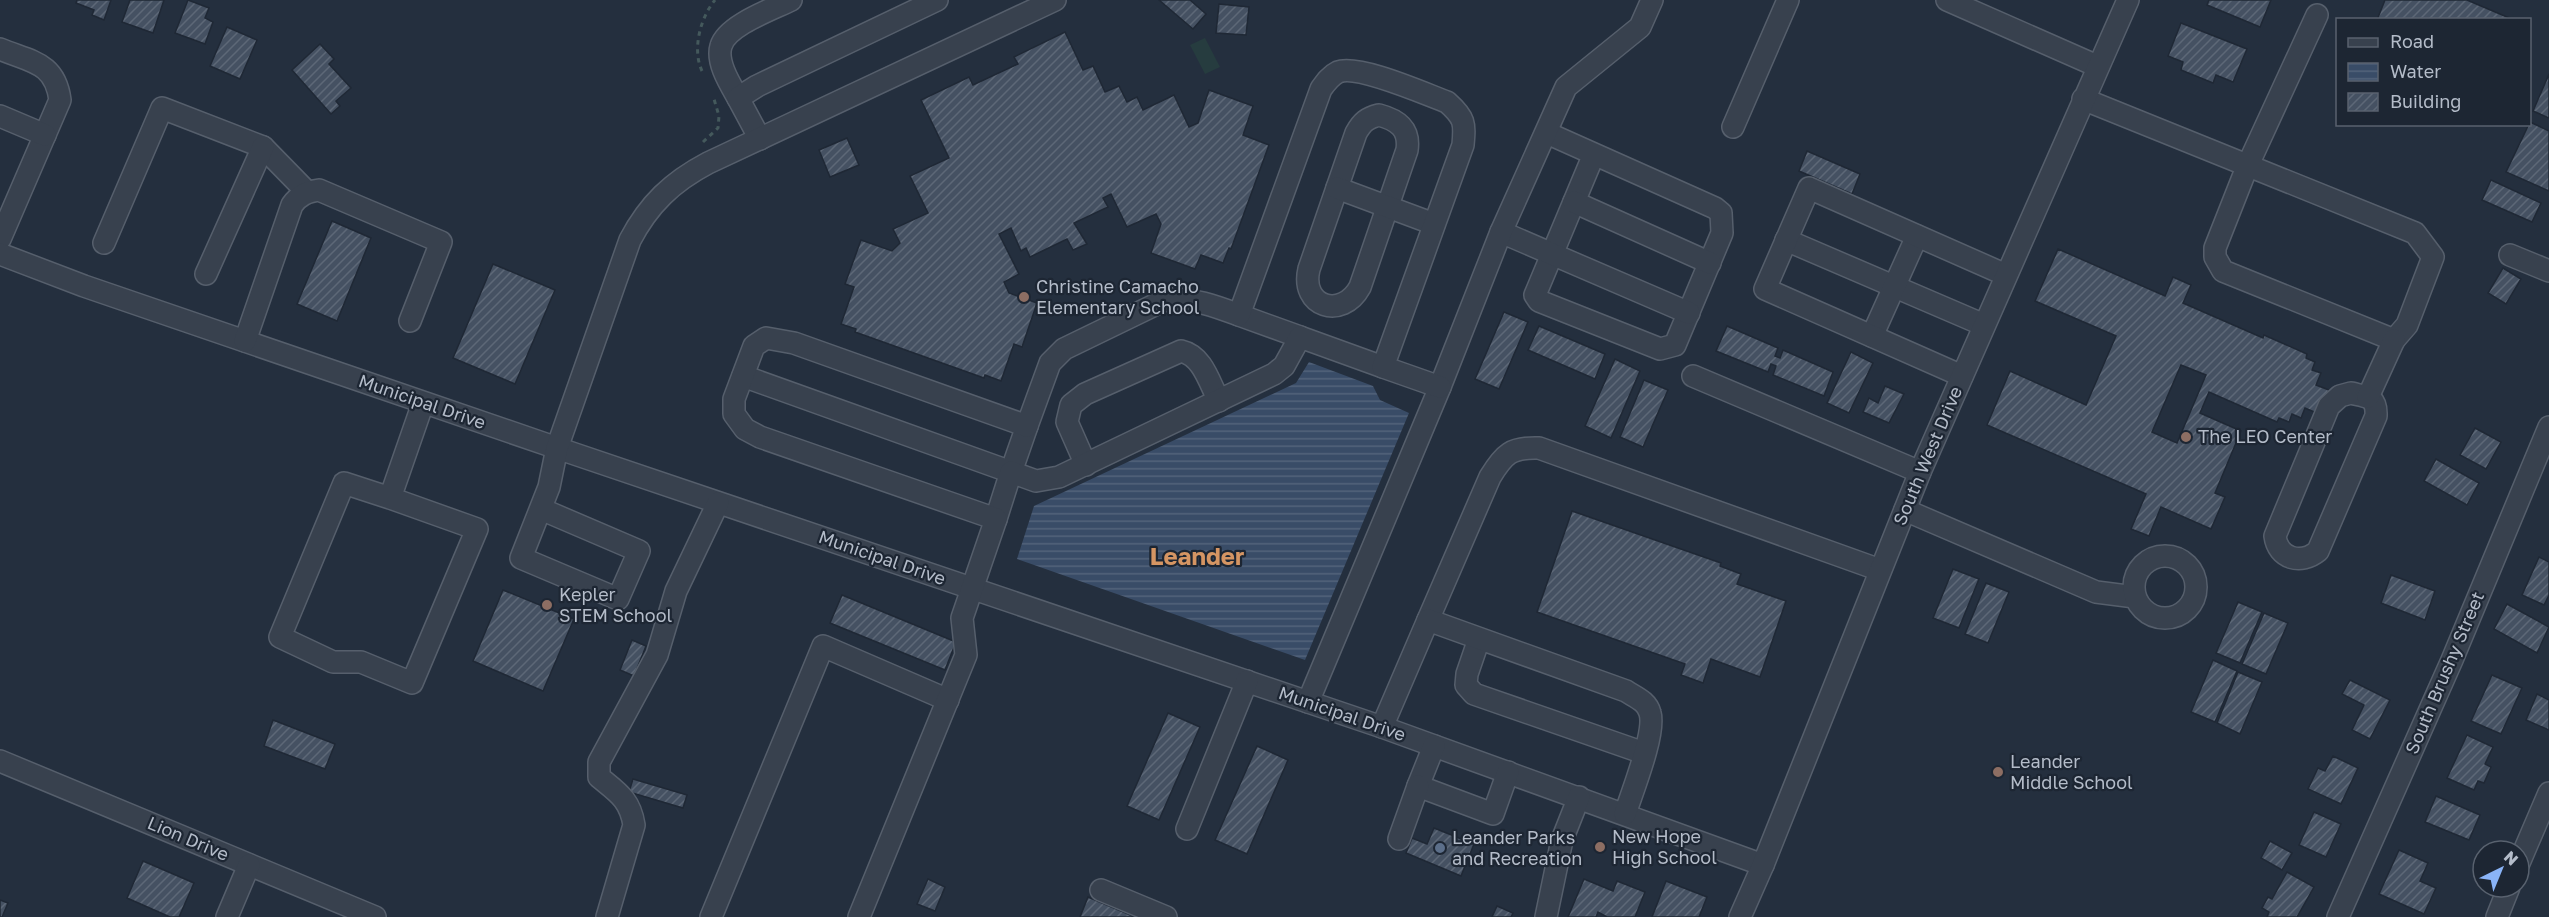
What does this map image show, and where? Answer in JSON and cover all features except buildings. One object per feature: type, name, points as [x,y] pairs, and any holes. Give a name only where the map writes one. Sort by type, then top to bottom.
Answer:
[{"type":"street","points":[[760,139],[721,63],[721,46],[727,35],[746,22],[791,0]]},
{"type":"street","points":[[738,98],[817,56],[937,0]]},
{"type":"street","points":[[541,509],[639,551],[618,599],[521,558],[549,487],[556,448],[630,240],[640,221],[667,189],[686,175],[1055,0]]},
{"type":"street","points":[[1308,702],[1440,387],[1501,232],[1566,87],[1640,27],[1652,0]]},
{"type":"street","points":[[1733,127],[1788,0]]},
{"type":"street","points":[[1947,0],[2097,66]]},
{"type":"street","name":"South West Drive","points":[[1740,917],[1763,865],[1920,472],[2128,0]]},
{"type":"street","points":[[2317,15],[2247,167],[2215,248],[2215,257],[2223,271],[2394,340]]},
{"type":"street","points":[[0,49],[45,67],[57,83],[60,100],[0,239]]},
{"type":"street","points":[[1239,315],[1321,89],[1329,78],[1340,71],[1359,71],[1447,102],[1465,123],[1463,146],[1383,367]]},
{"type":"street","points":[[2083,99],[2415,233],[2433,257],[2407,325],[2394,340],[2368,397]]},
{"type":"street","points":[[104,243],[162,108],[263,147],[307,192]]},
{"type":"street","points":[[1379,115],[1399,123],[1406,132],[1408,141],[1388,207],[1355,297],[1347,304],[1336,306],[1324,305],[1314,298],[1308,288],[1307,279],[1337,188],[1361,124],[1369,117],[1379,115]]},
{"type":"street","points":[[0,117],[45,135]]},
{"type":"street","points":[[1547,133],[1715,208],[1720,213],[1722,233],[1675,345],[1660,349],[1539,301],[1535,295],[1594,154]]},
{"type":"street","points":[[206,274],[263,147]]},
{"type":"street","points":[[1337,188],[1434,224]]},
{"type":"street","points":[[1962,376],[1765,289],[1786,240],[1809,188],[2006,275]]},
{"type":"street","points":[[245,341],[292,205],[297,198],[307,192],[319,190],[441,242],[410,321]]},
{"type":"street","points":[[1574,202],[1710,262]]},
{"type":"street","points":[[1501,232],[1689,313]]},
{"type":"street","points":[[1872,336],[1917,236]]},
{"type":"street","points":[[1786,240],[1984,325]]},
{"type":"street","name":"Municipal Drive","points":[[0,254],[84,286],[423,403],[1382,727],[1763,865]]},
{"type":"street","points":[[2510,255],[2549,271]]},
{"type":"street","points":[[859,917],[966,655],[962,618],[1050,363],[1064,349],[1167,299],[1184,298],[1203,302],[1440,387]]},
{"type":"street","points":[[743,376],[1036,482],[1059,477],[1086,465],[1274,374],[1284,366],[1300,337]]},
{"type":"street","points":[[996,519],[760,437],[744,429],[734,414],[734,399],[754,346],[766,338],[794,343],[1027,426]]},
{"type":"street","points":[[1086,465],[1067,422],[1071,405],[1085,394],[1181,351],[1194,356],[1200,362],[1218,401]]},
{"type":"street","points":[[1693,376],[1920,472]]},
{"type":"street","points":[[2351,393],[2368,397],[2377,406],[2376,416],[2318,551],[2309,559],[2297,560],[2284,553],[2276,545],[2275,536],[2329,406],[2340,396],[2351,393]]},
{"type":"street","points":[[390,498],[423,403]]},
{"type":"street","name":"South Brushy Street","points":[[2338,917],[2452,660],[2549,427]]},
{"type":"street","points":[[1382,727],[1490,477],[1499,462],[1509,452],[1522,448],[1539,448],[1880,570]]},
{"type":"street","points":[[344,483],[390,498],[477,529],[412,683],[361,662],[333,662],[280,637],[344,483]]},
{"type":"street","points":[[607,917],[634,825],[633,816],[623,796],[599,777],[599,762],[657,655],[676,591],[718,503]]},
{"type":"street","points":[[1905,510],[2097,592],[2135,597]]},
{"type":"street","points":[[1428,620],[1626,691],[1643,701],[1650,712],[1651,729],[1625,814]]},
{"type":"street","points":[[1479,639],[1467,674],[1466,685],[1474,694],[1644,753]]},
{"type":"street","points":[[711,917],[823,646],[948,700]]},
{"type":"street","points":[[1187,829],[1247,681]]},
{"type":"street","points":[[1399,839],[1434,746]]},
{"type":"street","name":"Lion Drive","points":[[0,761],[375,917]]},
{"type":"street","points":[[1418,786],[1493,814],[1508,772]]},
{"type":"street","points":[[2529,839],[2549,793]]},
{"type":"street","points":[[1546,917],[1562,840],[1579,798]]},
{"type":"street","points":[[227,917],[249,865]]},
{"type":"street","points":[[1101,890],[1166,917]]},
{"type":"street","points":[[2497,917],[2504,899]]},
{"type":"green space","points":[[1205,38],[1220,67],[1205,74],[1190,45]]},
{"type":"water","points":[[1309,362],[1373,386],[1380,400],[1409,413],[1305,660],[1017,559],[1034,506],[1296,383]]},
{"type":"place","name":"Christine Camacho Elementary School","points":[[1024,297]]},
{"type":"place","name":"The LEO Center","points":[[2186,437]]},
{"type":"place","name":"Kepler STEM School","points":[[547,605]]},
{"type":"place","name":"Leander Middle School","points":[[1998,772]]},
{"type":"place","name":"New Hope High School","points":[[1600,847]]},
{"type":"place","name":"Leander Parks and Recreation","points":[[1440,848]]},
{"type":"district","name":"Leander","points":[[1197,557]]}]
